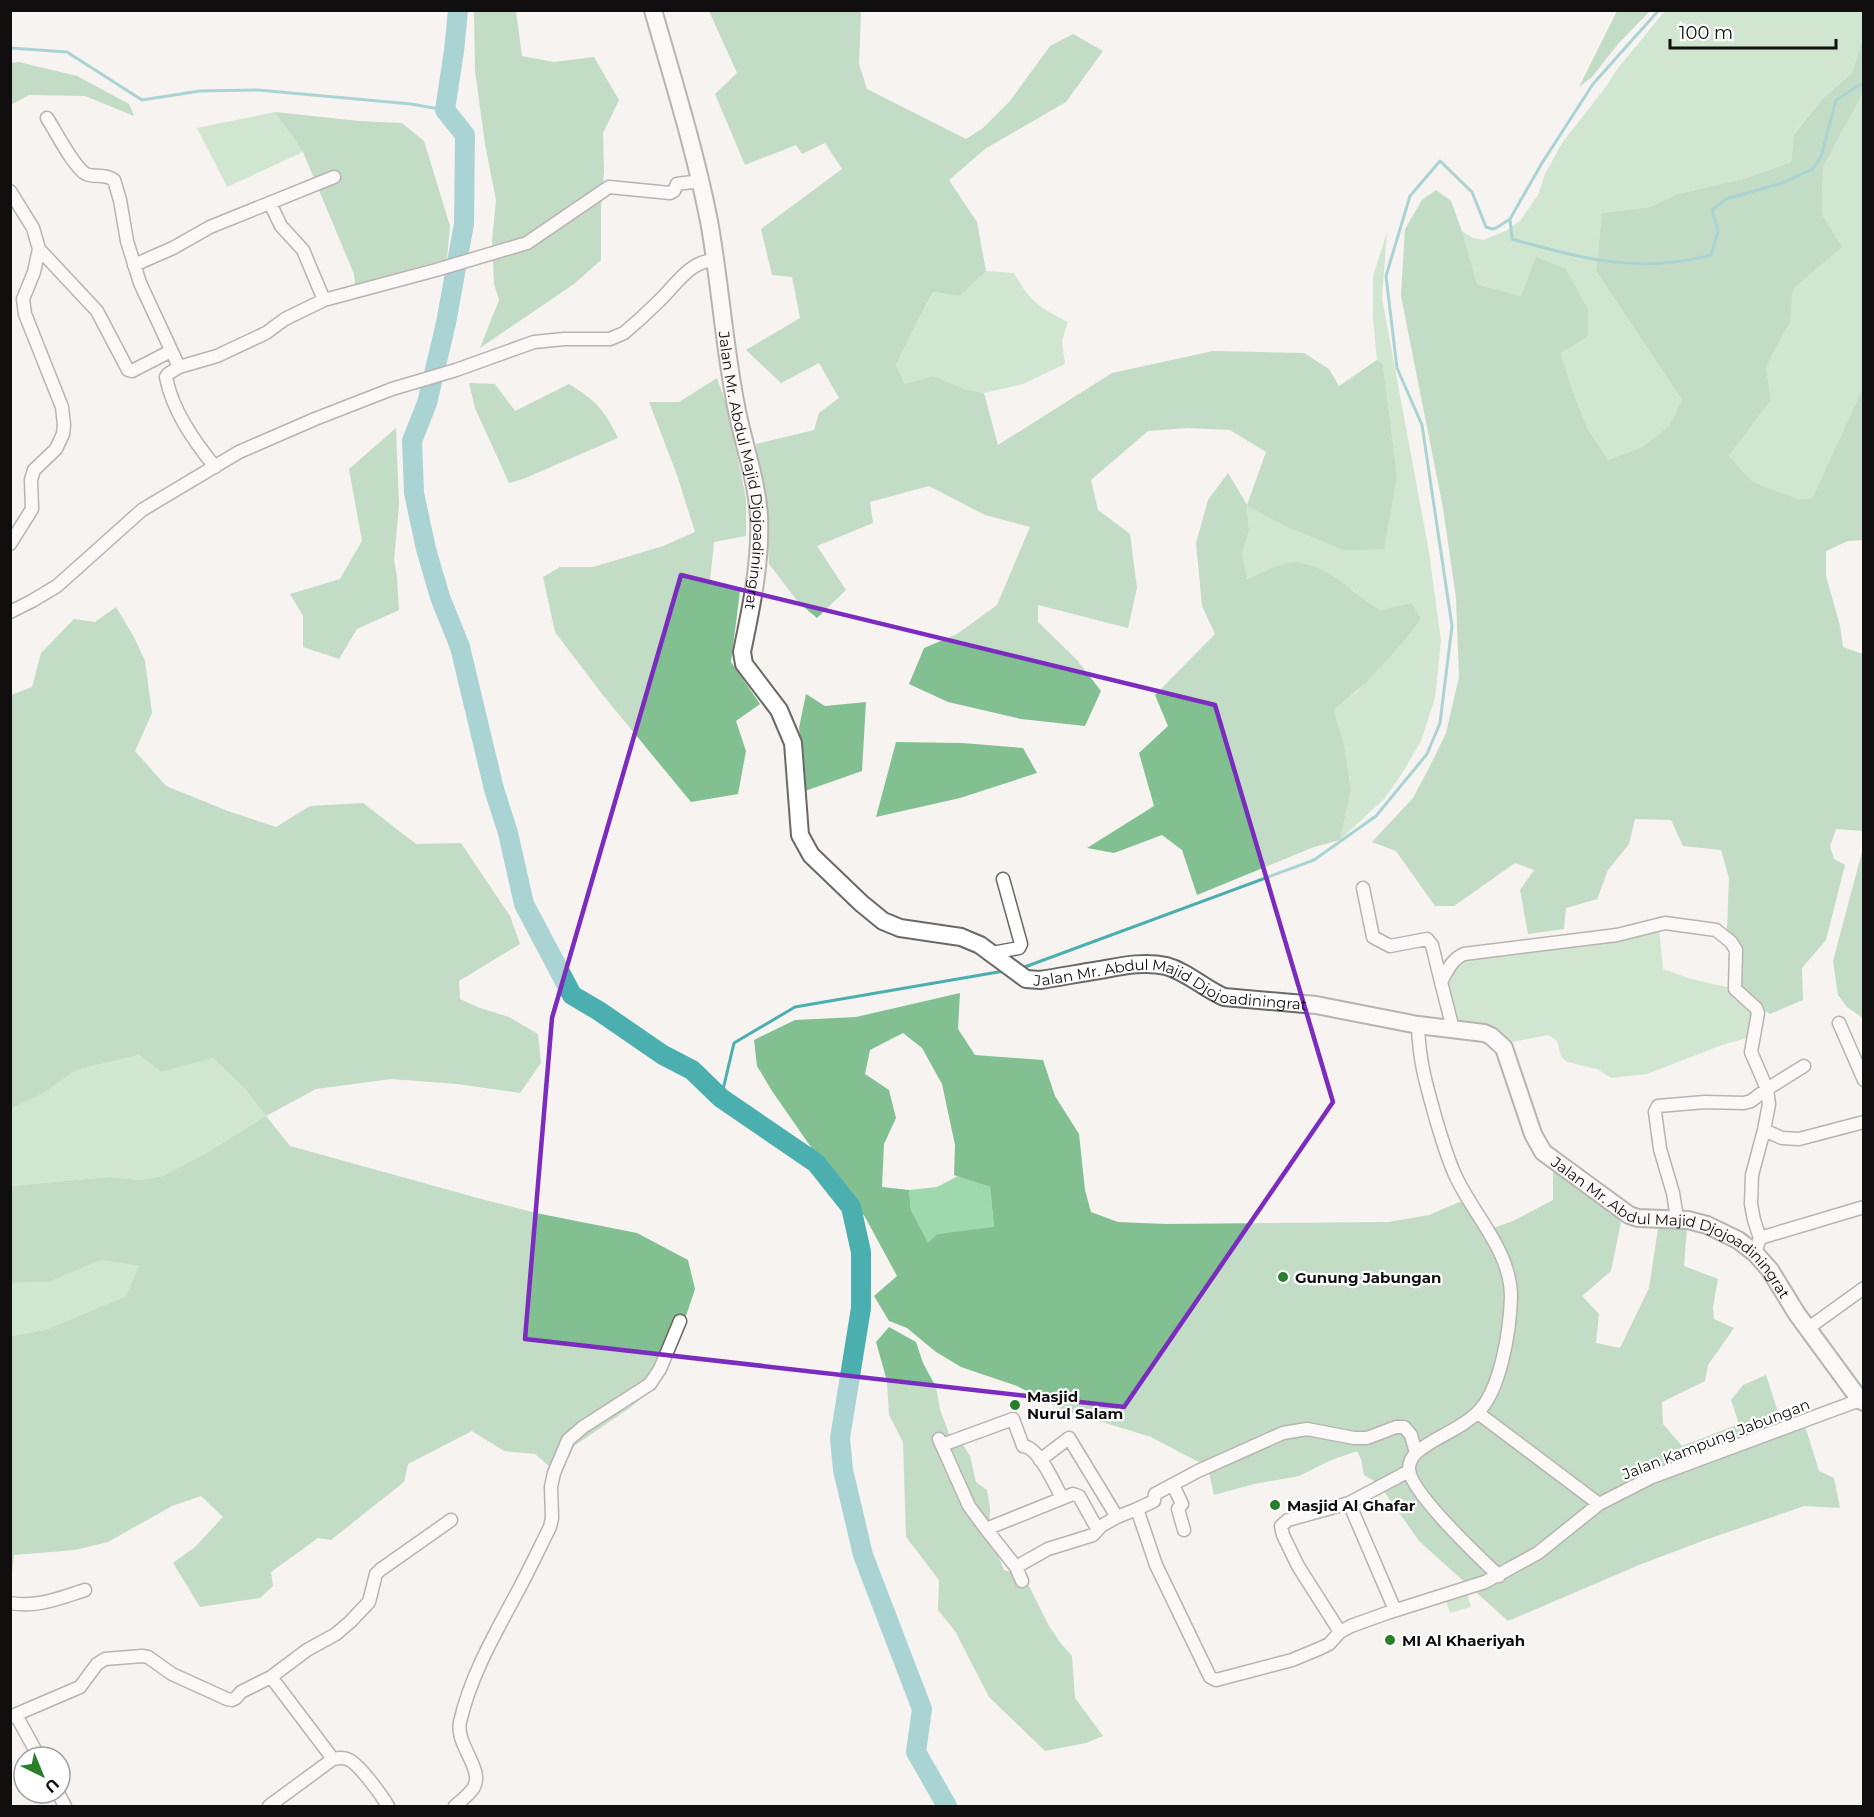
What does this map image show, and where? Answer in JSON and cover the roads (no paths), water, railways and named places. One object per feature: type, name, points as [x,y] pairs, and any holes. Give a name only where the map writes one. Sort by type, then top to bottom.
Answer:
[{"type":"street","name":"Jalan Mr. Abdul Majid Djojoadiningrat","points":[[653,10],[701,182],[736,406],[759,515],[758,558],[742,652],[743,659],[744,664],[779,710],[793,743],[800,835],[811,855],[883,921],[900,928],[961,937],[981,945],[1026,979],[1040,980],[1131,964],[1151,964],[1179,971],[1224,997],[1316,1005],[1418,1025],[1484,1033],[1491,1036],[1504,1048],[1533,1134],[1538,1146],[1548,1156],[1629,1215],[1638,1218],[1677,1218],[1707,1225],[1738,1240],[1757,1245],[1807,1329],[1862,1401]]},
{"type":"street","points":[[47,118],[74,163],[86,174],[100,175],[114,180],[140,283],[179,367]]},
{"type":"street","points":[[135,265],[173,248],[210,227],[334,177]]},
{"type":"street","points":[[215,467],[201,450],[174,402],[166,376],[179,367],[217,356],[266,333],[285,319],[324,300],[527,243],[609,187],[670,193],[674,191],[677,184],[701,182]]},
{"type":"street","points":[[10,191],[33,228],[39,249],[97,311],[128,370],[132,371],[171,351]]},
{"type":"street","points":[[270,203],[281,226],[303,250],[324,300]]},
{"type":"street","points":[[10,544],[32,509],[31,480],[34,470],[56,449],[63,434],[64,425],[62,407],[25,314],[23,299],[39,249]]},
{"type":"street","points":[[10,612],[57,586],[142,510],[239,452],[392,389],[456,370],[542,340],[610,339],[624,333],[661,300],[688,270],[706,260],[715,260]]},
{"type":"street","points":[[996,956],[1019,948],[1021,944],[1003,879]]},
{"type":"street","points":[[1363,888],[1374,937],[1390,946],[1427,939],[1432,945],[1453,1029]]},
{"type":"street","points":[[1441,982],[1453,963],[1464,954],[1617,934],[1665,923],[1716,930],[1735,945],[1735,989],[1756,1008],[1758,1013],[1751,1052],[1767,1089],[1768,1104],[1764,1130],[1752,1175],[1751,1204],[1757,1245],[1863,1207]]},
{"type":"street","points":[[1839,1023],[1863,1080]]},
{"type":"street","points":[[1418,1025],[1421,1065],[1447,1156],[1457,1180],[1506,1263],[1511,1280],[1511,1300],[1504,1354],[1494,1387],[1478,1413],[1457,1429],[1416,1453],[1410,1462],[1409,1471],[1437,1513],[1499,1576]]},
{"type":"street","points":[[1677,1218],[1673,1193],[1660,1149],[1655,1112],[1658,1106],[1705,1102],[1744,1103],[1751,1101],[1804,1066]]},
{"type":"street","points":[[1764,1130],[1782,1138],[1799,1138],[1863,1122]]},
{"type":"street","points":[[1807,1329],[1863,1288]]},
{"type":"street","points":[[455,1806],[473,1789],[477,1780],[461,1741],[459,1727],[463,1710],[481,1661],[550,1527],[551,1487],[567,1440],[583,1426],[650,1384],[660,1369],[680,1321]]},
{"type":"street","name":"Jalan Kampung Jabungan","points":[[1137,1509],[1156,1566],[1212,1679],[1216,1680],[1292,1660],[1329,1644],[1340,1632],[1351,1626],[1499,1576],[1538,1553],[1599,1504],[1652,1477],[1862,1401]]},
{"type":"street","points":[[1478,1413],[1599,1504]]},
{"type":"street","points":[[1022,1581],[1016,1567],[969,1506],[941,1442],[1013,1419],[1023,1446],[1028,1447],[1040,1460],[1062,1498]]},
{"type":"street","points":[[1016,1567],[1048,1549],[1093,1535],[1101,1526],[1153,1501],[1155,1494],[1198,1471],[1283,1433],[1307,1429],[1354,1438],[1366,1438],[1396,1427],[1404,1427],[1411,1435],[1416,1453]]},
{"type":"street","points":[[1040,1460],[1069,1438],[1117,1517]]},
{"type":"street","points":[[1340,1632],[1294,1559],[1281,1526],[1288,1520],[1313,1515],[1349,1503],[1409,1471]]},
{"type":"street","points":[[1173,1485],[1182,1504],[1178,1509],[1184,1530]]},
{"type":"street","points":[[986,1529],[1073,1494],[1079,1496],[1094,1523],[1098,1527],[1101,1526]]},
{"type":"street","points":[[1349,1503],[1395,1610]]},
{"type":"street","points":[[31,1745],[13,1716],[80,1687],[97,1664],[105,1659],[148,1657],[172,1674],[231,1700],[236,1698],[241,1692],[271,1677],[307,1650],[336,1634],[369,1602],[376,1574],[380,1569],[451,1520]]},
{"type":"street","points":[[10,1603],[50,1602],[85,1590]]},
{"type":"street","points":[[271,1677],[333,1759]]},
{"type":"street","points":[[269,1806],[333,1759],[342,1758],[352,1761],[380,1793],[388,1806]]},
{"type":"waterway","points":[[458,10],[445,110],[465,135],[464,224],[446,323],[427,403],[412,441],[414,493],[426,549],[440,597],[460,647],[524,904],[572,995],[663,1055],[692,1070],[721,1098],[816,1163],[851,1207],[861,1252],[861,1308],[840,1438],[843,1470],[863,1555],[922,1709],[916,1752],[947,1806]]},
{"type":"waterway","points":[[1022,968],[1314,860],[1376,816],[1427,754],[1440,723],[1452,626],[1422,425],[1397,368],[1386,276],[1410,196],[1440,161],[1472,192],[1486,227],[1496,228],[1510,219],[1542,163],[1593,84],[1659,10]]},
{"type":"waterway","points":[[10,48],[67,52],[142,100],[200,91],[258,90],[411,104],[445,110]]},
{"type":"waterway","points":[[1510,219],[1512,239],[1587,258],[1635,264],[1685,261],[1711,255],[1718,231],[1712,210],[1726,199],[1782,183],[1813,169],[1821,157],[1836,100],[1864,82]]},
{"type":"waterway","points":[[721,1098],[734,1043],[795,1007],[1004,971]]},
{"type":"place","name":"Gunung Jabungan","points":[[1283,1277]]},
{"type":"place","name":"Masjid Nurul Salam","points":[[1015,1405]]},
{"type":"place","name":"Masjid Al Ghafar","points":[[1275,1505]]},
{"type":"place","name":"MI Al Khaeriyah","points":[[1390,1640]]}]
